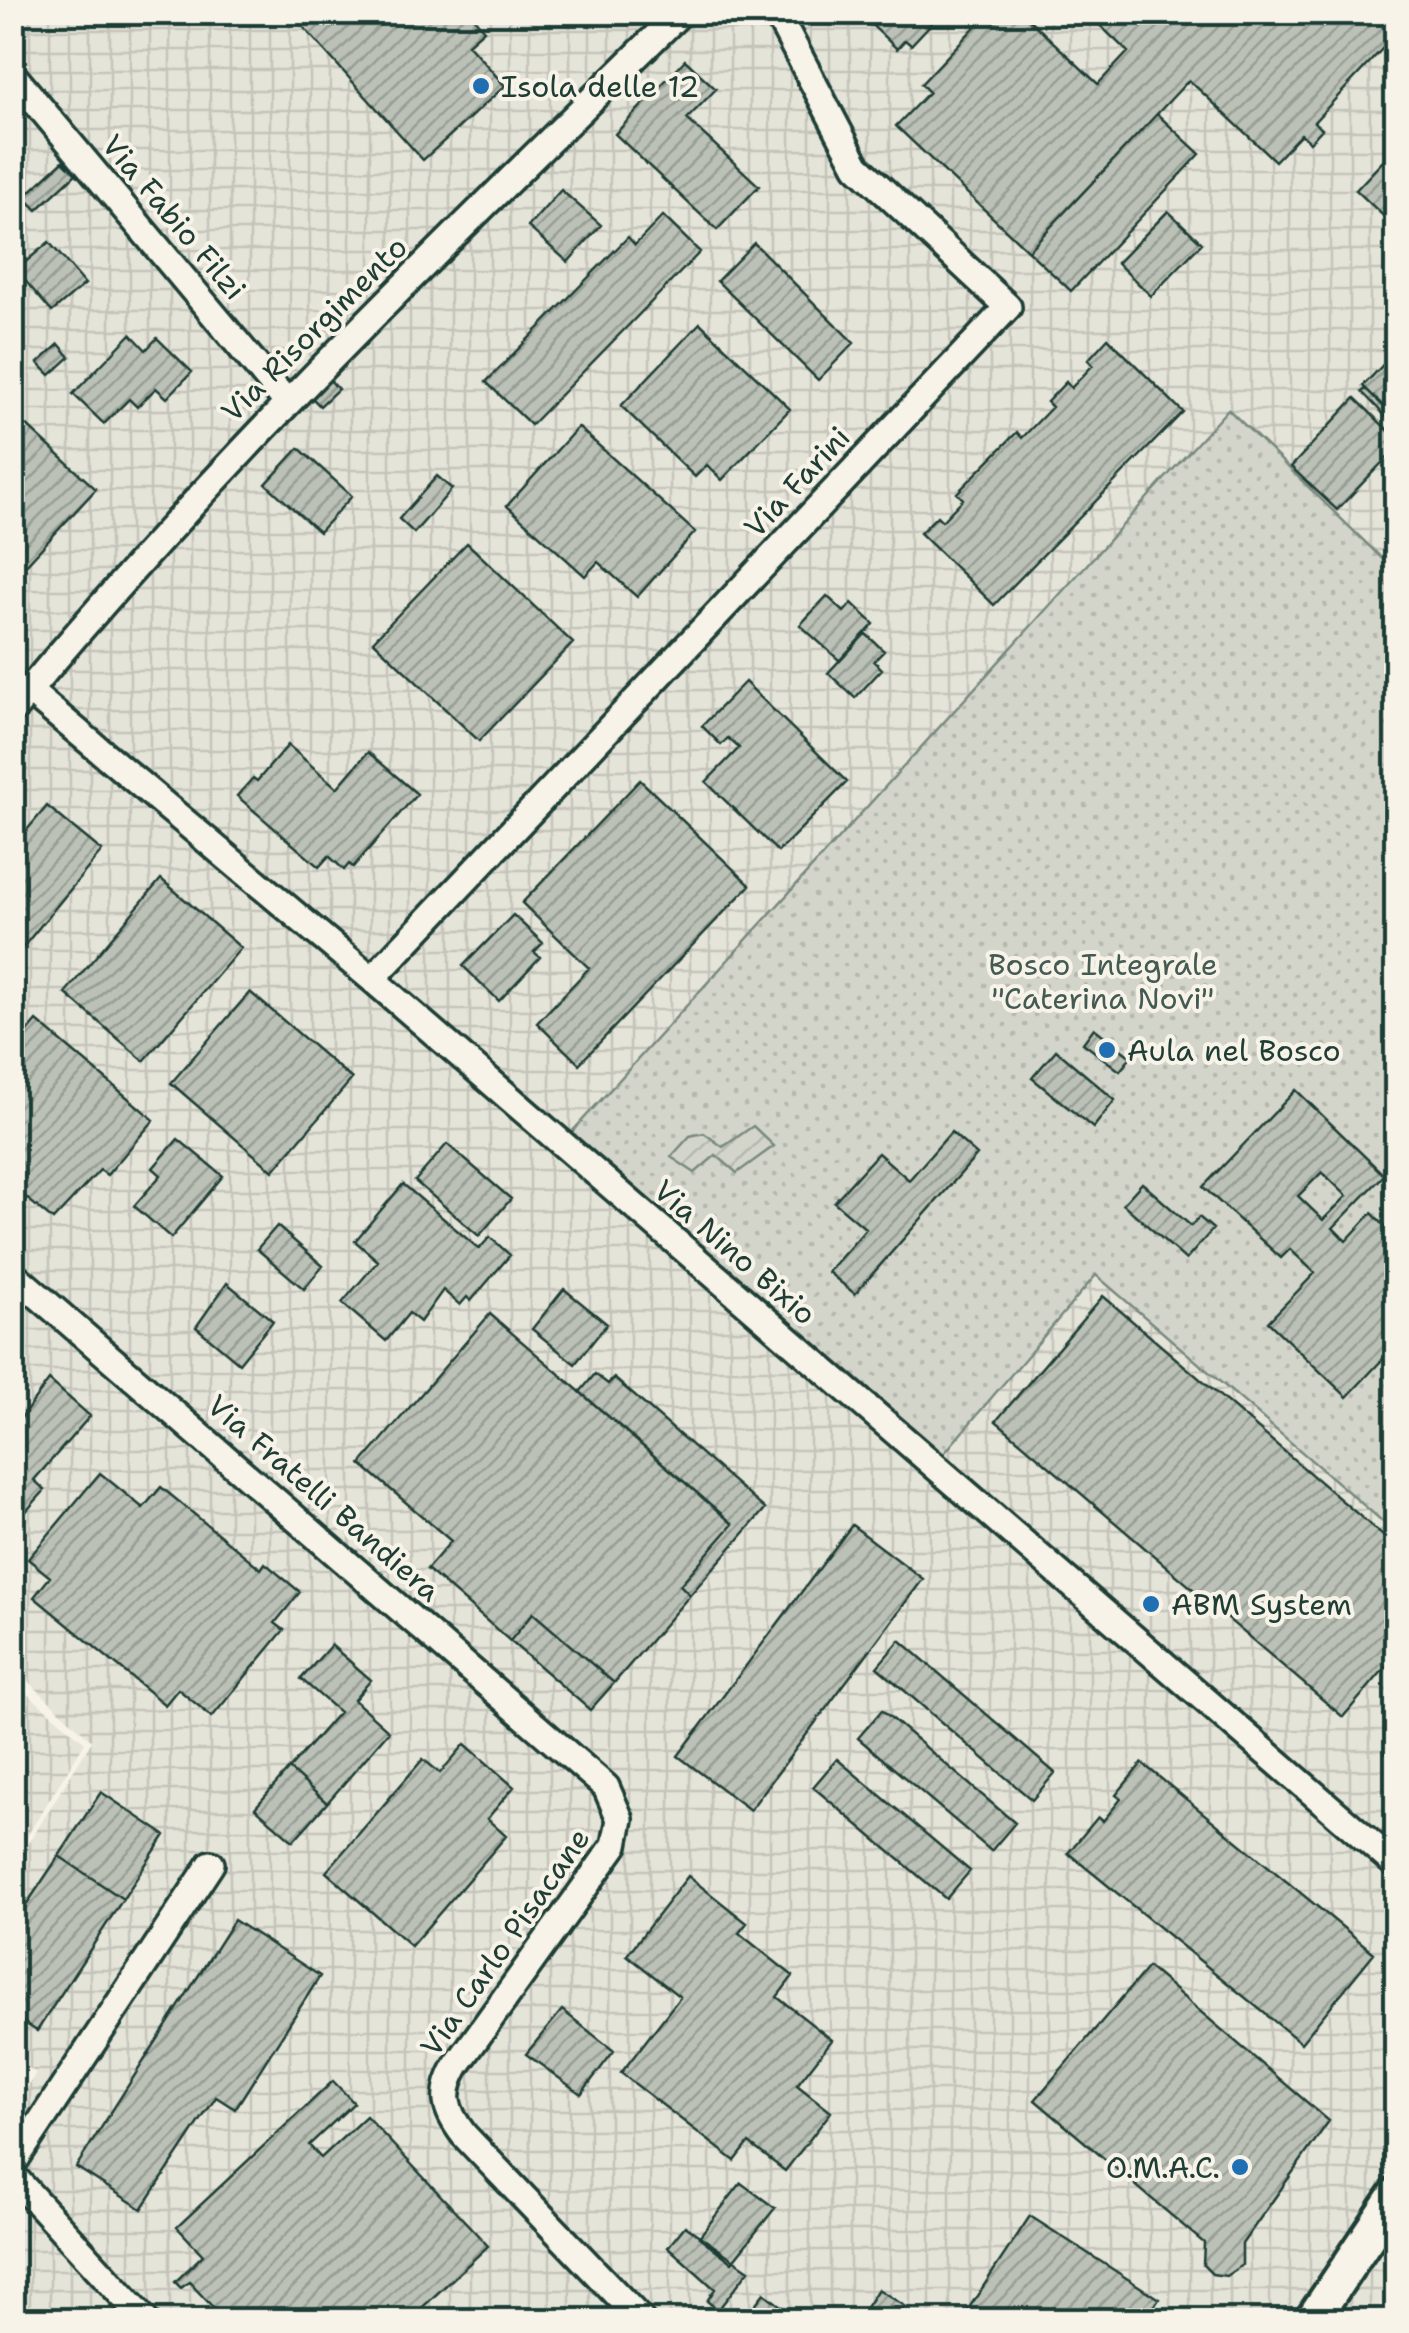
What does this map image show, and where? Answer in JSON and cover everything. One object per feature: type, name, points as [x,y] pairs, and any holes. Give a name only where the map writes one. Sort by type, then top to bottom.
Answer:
[{"type":"main road","points":[[1312,2320],[1396,2195]]},
{"type":"street","name":"Via Risorgimento","points":[[20,701],[286,401],[681,12]]},
{"type":"street","name":"Via Farini","points":[[372,979],[1008,307],[857,166],[776,12]]},
{"type":"street","name":"Via Fabio Filzi","points":[[12,74],[286,401]]},
{"type":"street","name":"Via Nino Bixio","points":[[20,701],[372,979],[1396,1865]]},
{"type":"street","name":"Via Fratelli Bandiera","points":[[12,1273],[594,1772]]},
{"type":"street","name":"Via Carlo Pisacane","points":[[594,1772],[615,1803],[620,1819],[615,1845],[457,2065],[444,2096],[446,2110],[464,2135],[641,2320]]},
{"type":"street","points":[[12,2165],[211,1864]]},
{"type":"street","points":[[12,2174],[145,2320]]},
{"type":"shaded area","points":[[13,13],[1396,13],[1396,2281],[1370,2320],[13,2320],[12,2112],[36,2073],[13,2058],[13,1868],[92,1741],[12,1666]]},
{"type":"shaded area","points":[[13,1682],[85,1742],[13,1859]]},
{"type":"green space","name":"Bosco Integrale \"Caterina Novi\"","points":[[1228,409],[1396,572],[1396,1533],[1096,1275],[941,1457],[571,1133]]},
{"type":"green space","points":[[753,1126],[774,1146],[737,1173],[716,1155],[695,1173],[671,1157],[690,1136],[704,1133],[723,1147]]},
{"type":"building","points":[[307,12],[469,12],[484,30],[468,44],[505,86],[423,160],[298,21]]},
{"type":"building","points":[[858,12],[942,12],[911,45],[905,40],[897,49]]},
{"type":"building","points":[[1003,12],[1021,12],[1098,84],[1128,52],[1086,12],[1396,12],[1396,34],[1314,122],[1322,129],[1310,142],[1301,134],[1275,161],[1189,80],[1028,251],[896,126],[929,92],[921,84],[986,15],[994,22]]},
{"type":"building","points":[[685,60],[716,89],[687,119],[759,186],[717,230],[615,134]]},
{"type":"building","points":[[1157,114],[1200,154],[1071,291],[1028,251]]},
{"type":"building","points":[[1396,147],[1396,228],[1356,190]]},
{"type":"building","points":[[63,161],[76,174],[37,210],[24,197]]},
{"type":"building","points":[[561,190],[601,225],[568,262],[528,227]]},
{"type":"building","points":[[1168,211],[1202,243],[1151,296],[1117,263]]},
{"type":"building","points":[[663,216],[700,252],[531,425],[486,382],[628,237],[635,245]]},
{"type":"building","points":[[49,242],[85,284],[52,312],[16,270]]},
{"type":"building","points":[[754,243],[854,343],[818,380],[717,281]]},
{"type":"building","points":[[700,323],[790,409],[722,480],[707,465],[695,477],[621,406]]},
{"type":"building","points":[[131,334],[146,350],[157,338],[192,372],[167,398],[156,388],[137,407],[129,399],[104,424],[73,394]]},
{"type":"building","points":[[1108,338],[1183,412],[994,605],[920,533],[937,516],[942,521],[963,499],[957,493],[1017,432],[1022,438],[1052,407],[1047,402],[1066,382],[1071,388],[1093,365],[1088,360]]},
{"type":"building","points":[[59,344],[70,357],[50,375],[38,363]]},
{"type":"building","points":[[1396,351],[1396,406],[1390,413],[1363,386]]},
{"type":"building","points":[[328,378],[338,389],[320,406],[310,396]]},
{"type":"building","points":[[1366,389],[1390,413],[1396,406],[1396,427],[1362,392]]},
{"type":"building","points":[[1355,398],[1396,438],[1396,448],[1337,510],[1291,467]]},
{"type":"building","points":[[12,412],[96,489],[12,580]]},
{"type":"building","points":[[578,427],[695,532],[637,597],[598,562],[585,576],[507,506]]},
{"type":"building","points":[[299,448],[352,496],[319,532],[266,484]]},
{"type":"building","points":[[437,476],[452,489],[414,533],[399,519]]},
{"type":"building","points":[[467,543],[573,643],[479,741],[373,641]]},
{"type":"building","points":[[827,596],[844,612],[852,603],[874,624],[840,661],[800,625]]},
{"type":"building","points":[[865,633],[884,651],[874,661],[882,669],[855,698],[828,673]]},
{"type":"building","points":[[745,682],[847,782],[778,852],[706,782],[739,748],[728,738],[721,745],[702,726]]},
{"type":"building","points":[[288,745],[337,788],[368,752],[417,794],[353,867],[349,864],[344,870],[329,856],[319,867],[237,796],[253,778],[257,781]]},
{"type":"building","points":[[640,780],[750,885],[579,1064],[537,1023],[589,968],[522,903]]},
{"type":"building","points":[[47,806],[102,851],[19,952],[12,947],[12,848]]},
{"type":"building","points":[[161,879],[241,948],[144,1061],[65,993]]},
{"type":"building","points":[[513,915],[543,943],[534,952],[540,957],[499,1001],[463,966]]},
{"type":"building","points":[[250,992],[352,1079],[273,1171],[171,1083]]},
{"type":"building","points":[[37,1021],[154,1120],[107,1175],[100,1170],[53,1220],[12,1186],[12,1051]]},
{"type":"building","name":"Aula nel Bosco","points":[[1094,1028],[1131,1057],[1120,1071],[1083,1043]]},
{"type":"building","points":[[1056,1050],[1115,1100],[1093,1128],[1032,1078]]},
{"type":"building","points":[[1296,1090],[1384,1175],[1333,1228],[1346,1241],[1372,1213],[1396,1237],[1396,1345],[1347,1397],[1268,1322],[1315,1273],[1290,1249],[1281,1258],[1203,1187]],"holes":[[[1322,1172],[1347,1196],[1323,1220],[1298,1196]]]},
{"type":"building","points":[[951,1132],[977,1155],[855,1294],[828,1272],[866,1229],[834,1202],[878,1153],[909,1180]]},
{"type":"building","points":[[178,1139],[223,1176],[171,1238],[134,1206],[161,1175],[153,1168]]},
{"type":"building","points":[[447,1144],[511,1199],[479,1236],[415,1181]]},
{"type":"building","points":[[1142,1183],[1191,1226],[1199,1217],[1213,1229],[1186,1260],[1123,1204]]},
{"type":"building","points":[[403,1184],[479,1249],[490,1237],[510,1255],[471,1301],[467,1297],[460,1305],[443,1290],[420,1322],[409,1313],[386,1341],[342,1303],[378,1261],[355,1241]]},
{"type":"building","points":[[277,1226],[323,1266],[304,1289],[257,1249]]},
{"type":"building","points":[[227,1283],[273,1321],[239,1363],[196,1327]]},
{"type":"building","points":[[564,1289],[607,1324],[575,1364],[532,1329]]},
{"type":"building","points":[[1103,1296],[1396,1547],[1396,1655],[1343,1717],[996,1421]]},
{"type":"building","points":[[490,1314],[733,1524],[680,1585],[690,1595],[614,1683],[533,1613],[510,1641],[427,1569],[451,1541],[361,1464]]},
{"type":"building","points":[[595,1374],[608,1384],[614,1378],[765,1509],[690,1595],[680,1585],[733,1524],[580,1392]]},
{"type":"building","points":[[49,1380],[90,1416],[34,1480],[45,1490],[12,1527],[12,1430]]},
{"type":"building","points":[[100,1473],[143,1508],[161,1487],[261,1569],[265,1563],[300,1592],[275,1623],[284,1630],[212,1717],[178,1689],[165,1705],[34,1597],[50,1577],[28,1559]]},
{"type":"building","points":[[852,1525],[923,1579],[750,1810],[678,1756]]},
{"type":"building","points":[[533,1613],[614,1683],[590,1710],[510,1641]]},
{"type":"building","points":[[900,1640],[1055,1773],[1032,1800],[877,1667]]},
{"type":"building","points":[[331,1645],[371,1680],[354,1700],[389,1731],[327,1803],[289,1769],[339,1712],[301,1679]]},
{"type":"building","points":[[882,1710],[1015,1823],[991,1851],[858,1738]]},
{"type":"building","points":[[1396,1737],[1396,1762],[1384,1752]]},
{"type":"building","points":[[465,1744],[514,1787],[487,1819],[506,1836],[411,1946],[326,1872],[423,1759],[440,1773]]},
{"type":"building","points":[[837,1759],[970,1871],[946,1899],[813,1787]]},
{"type":"building","points":[[1142,1763],[1374,1953],[1301,2043],[1068,1853],[1098,1817],[1103,1821],[1121,1799],[1116,1795]]},
{"type":"building","points":[[289,1769],[327,1803],[293,1841],[255,1808]]},
{"type":"building","points":[[101,1792],[165,1835],[123,1899],[59,1856]]},
{"type":"building","points":[[59,1856],[123,1899],[37,2031],[12,2015],[12,1926]]},
{"type":"building","points":[[688,1876],[747,1923],[739,1933],[793,1976],[777,1997],[832,2040],[797,2085],[831,2112],[785,2171],[749,2143],[735,2161],[621,2073],[680,1997],[627,1955]]},
{"type":"building","points":[[234,1920],[320,1976],[235,2109],[216,2097],[142,2209],[76,2167]]},
{"type":"building","points":[[1148,1967],[1329,2121],[1242,2244],[1242,2265],[1226,2276],[1212,2274],[1203,2265],[1204,2243],[1035,2100]]},
{"type":"building","points":[[562,2010],[614,2051],[581,2094],[526,2054]]},
{"type":"building","points":[[333,2081],[354,2103],[309,2145],[321,2158],[366,2116],[488,2246],[409,2320],[225,2320],[189,2282],[181,2288],[175,2282],[203,2255],[177,2227]]},
{"type":"building","points":[[741,2183],[775,2208],[732,2262],[699,2237]]},
{"type":"building","points":[[1030,2216],[1159,2299],[1145,2320],[961,2320]]},
{"type":"building","points":[[685,2226],[749,2270],[718,2310],[707,2301],[715,2289],[668,2247]]},
{"type":"building","points":[[878,2289],[905,2306],[895,2320],[868,2320],[872,2315],[865,2309]]},
{"type":"building","points":[[764,2293],[799,2320],[743,2320]]},
{"type":"place","name":"Isola delle 12","points":[[481,86]]},
{"type":"place","name":"Aula nel Bosco","points":[[1107,1050]]},
{"type":"place","name":"ABM System","points":[[1151,1604]]},
{"type":"place","name":"O.M.A.C.","points":[[1240,2167]]}]
